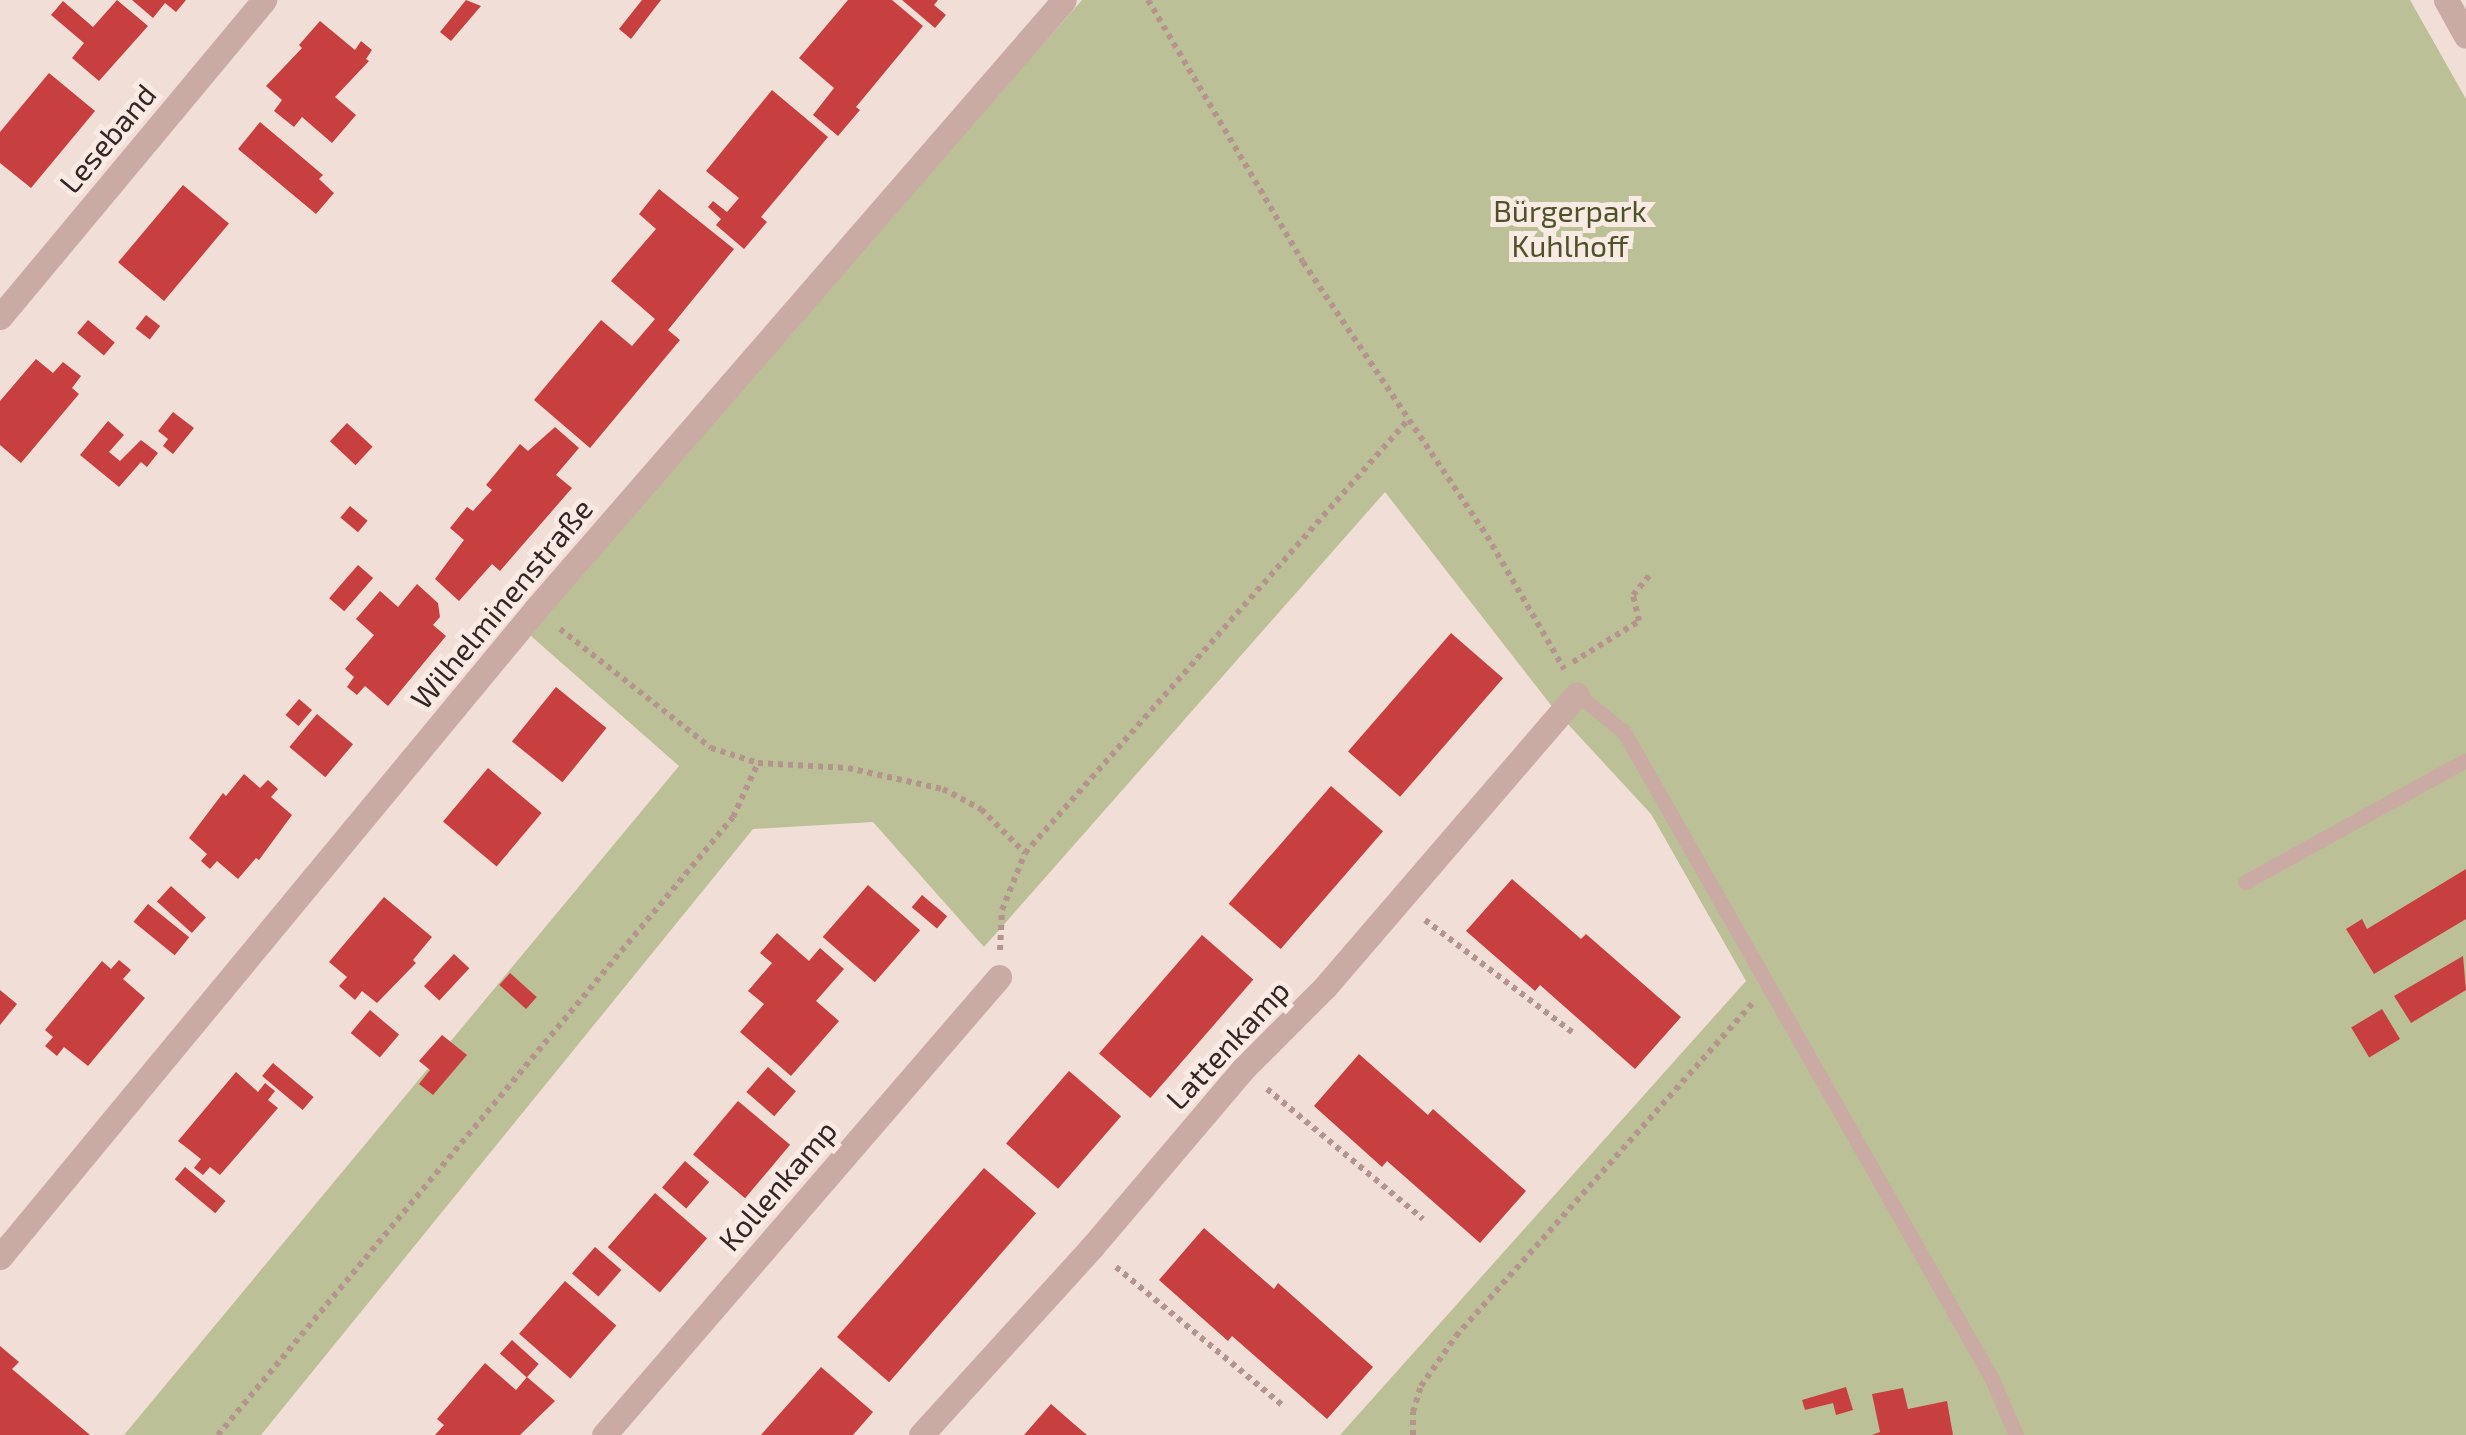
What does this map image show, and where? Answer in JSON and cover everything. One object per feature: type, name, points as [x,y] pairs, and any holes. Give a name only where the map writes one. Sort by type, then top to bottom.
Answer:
[{"type":"street","name":"Leseband","points":[[0,317],[264,0]]},
{"type":"street","name":"Wilhelminenstraße","points":[[0,1257],[535,610],[1064,0]]},
{"type":"street","points":[[2446,0],[2466,36]]},
{"type":"street","name":"Lattenkamp","points":[[921,1435],[1092,1247],[1242,1069],[1325,987],[1577,694]]},
{"type":"street","name":"Kollenkamp","points":[[604,1435],[999,976]]},
{"type":"lane","points":[[1577,694],[1624,732],[1992,1379],[2016,1435]]},
{"type":"lane","points":[[2245,882],[2466,760]]},
{"type":"path","points":[[1148,0],[1303,262],[1487,536],[1577,694]]},
{"type":"path","points":[[999,976],[1002,910],[1025,853],[1407,421]]},
{"type":"path","points":[[1564,668],[1639,621],[1633,595],[1648,576]]},
{"type":"path","points":[[535,610],[712,748],[758,763],[848,768],[943,789],[982,810],[1025,853]]},
{"type":"path","points":[[218,1435],[733,817],[758,763]]},
{"type":"path","points":[[1400,900],[1572,1032]]},
{"type":"path","points":[[1413,1435],[1412,1412],[1421,1386],[1456,1336],[1769,984]]},
{"type":"path","points":[[1242,1069],[1423,1219]]},
{"type":"path","points":[[1092,1247],[1282,1404]]},
{"type":"green space","name":"Bürgerpark Kuhlhoff","points":[[1082,0],[2410,0],[2466,99],[2466,1435],[1340,1435],[1746,981],[1651,814],[1554,709],[1385,492],[984,947],[873,822],[753,829],[261,1435],[124,1435],[679,766],[523,629]]},
{"type":"building","points":[[117,0],[148,26],[99,81],[72,58],[84,43],[51,15],[63,1],[93,27]]},
{"type":"building","points":[[132,0],[186,0],[176,12],[165,3],[153,18]]},
{"type":"building","points":[[466,0],[481,6],[451,41],[440,32]]},
{"type":"building","points":[[642,0],[661,0],[631,39],[619,29]]},
{"type":"building","points":[[848,0],[892,0],[923,26],[856,107],[860,110],[838,136],[813,115],[834,88],[799,58]]},
{"type":"building","points":[[902,0],[938,0],[934,5],[946,15],[935,28]]},
{"type":"building","points":[[320,21],[355,50],[361,41],[372,50],[366,59],[369,61],[335,97],[356,115],[332,143],[302,117],[294,127],[274,111],[282,100],[266,86],[302,48],[299,45]]},
{"type":"building","points":[[49,73],[95,111],[31,188],[0,163],[0,132]]},
{"type":"building","points":[[772,90],[828,137],[761,217],[767,222],[744,249],[716,225],[721,219],[708,207],[713,201],[727,212],[739,198],[706,171]]},
{"type":"building","points":[[260,122],[323,175],[319,179],[334,193],[316,214],[238,149]]},
{"type":"building","points":[[183,185],[229,224],[164,301],[118,262]]},
{"type":"building","points":[[659,189],[734,249],[668,330],[680,340],[590,448],[534,400],[601,320],[632,346],[655,319],[611,281],[656,229],[639,214]]},
{"type":"building","points":[[146,315],[160,326],[150,339],[136,328]]},
{"type":"building","points":[[88,320],[115,342],[104,356],[77,333]]},
{"type":"building","points":[[36,359],[53,373],[63,362],[81,376],[72,388],[79,394],[21,463],[0,445],[0,401]]},
{"type":"building","points":[[173,412],[194,428],[173,454],[163,446],[168,439],[158,431]]},
{"type":"building","points":[[108,421],[124,435],[109,452],[120,461],[141,440],[158,453],[147,467],[141,462],[119,487],[80,455]]},
{"type":"building","points":[[347,423],[373,447],[356,465],[330,441]]},
{"type":"building","points":[[555,427],[579,448],[556,475],[572,488],[500,571],[492,564],[459,601],[435,579],[464,540],[450,528],[467,507],[473,511],[492,490],[486,485],[520,444],[528,451]]},
{"type":"building","points":[[350,506],[368,521],[358,532],[340,517]]},
{"type":"building","points":[[358,565],[373,578],[344,611],[329,598]]},
{"type":"building","points":[[417,584],[438,603],[440,617],[433,625],[446,636],[388,706],[365,686],[357,695],[347,687],[354,677],[345,669],[374,635],[356,619],[380,591],[398,607]]},
{"type":"building","points":[[1451,633],[1503,678],[1400,797],[1348,751]]},
{"type":"building","points":[[556,687],[607,728],[562,782],[512,741]]},
{"type":"building","points":[[299,699],[312,710],[299,726],[286,715]]},
{"type":"building","points":[[317,714],[353,744],[325,777],[289,747]]},
{"type":"building","points":[[488,768],[542,813],[497,867],[443,822]]},
{"type":"building","points":[[244,774],[260,788],[268,780],[278,789],[271,797],[292,815],[259,860],[256,858],[238,879],[217,861],[210,869],[201,861],[207,854],[189,838],[223,793],[226,796]]},
{"type":"building","points":[[1331,786],[1383,831],[1281,949],[1229,904]]},
{"type":"building","points":[[2466,869],[2466,919],[2374,974],[2346,929],[2362,919],[2367,929]]},
{"type":"building","points":[[1512,879],[1581,939],[1586,934],[1681,1017],[1635,1069],[1540,985],[1535,991],[1466,931]]},
{"type":"building","points":[[868,885],[920,930],[875,982],[823,937]]},
{"type":"building","points":[[171,886],[206,917],[192,933],[157,902]]},
{"type":"building","points":[[922,895],[947,916],[937,928],[912,907]]},
{"type":"building","points":[[384,897],[432,937],[413,960],[416,963],[377,1003],[362,991],[355,1000],[339,986],[347,977],[329,962]]},
{"type":"building","points":[[148,904],[189,937],[175,955],[134,922]]},
{"type":"building","points":[[777,933],[809,961],[820,948],[844,969],[816,1001],[839,1021],[791,1076],[740,1032],[764,1004],[748,991],[772,963],[760,953]]},
{"type":"building","points":[[1202,935],[1253,980],[1150,1098],[1099,1053]]},
{"type":"building","points":[[454,954],[469,968],[439,1001],[424,986]]},
{"type":"building","points":[[2463,956],[2466,990],[2411,1023],[2394,996]]},
{"type":"building","points":[[119,960],[131,970],[123,979],[145,998],[88,1066],[64,1047],[57,1056],[45,1046],[53,1037],[45,1030],[102,961],[111,969]]},
{"type":"building","points":[[510,973],[537,997],[526,1009],[499,985]]},
{"type":"building","points":[[0,990],[17,1004],[0,1025]]},
{"type":"building","points":[[2382,1009],[2400,1039],[2369,1058],[2351,1028]]},
{"type":"building","points":[[370,1010],[399,1034],[380,1057],[351,1033]]},
{"type":"building","points":[[442,1035],[467,1055],[433,1095],[419,1084],[430,1070],[419,1061]]},
{"type":"building","points":[[1359,1054],[1428,1115],[1433,1109],[1526,1191],[1480,1243],[1387,1161],[1382,1167],[1314,1106]]},
{"type":"building","points":[[273,1063],[314,1097],[303,1110],[262,1076]]},
{"type":"building","points":[[768,1067],[796,1091],[774,1116],[746,1092]]},
{"type":"building","points":[[1069,1071],[1121,1116],[1058,1189],[1006,1143]]},
{"type":"building","points":[[236,1072],[258,1092],[265,1083],[275,1091],[268,1100],[278,1108],[220,1175],[210,1167],[203,1175],[194,1168],[201,1159],[178,1141]]},
{"type":"building","points":[[738,1101],[790,1145],[745,1198],[693,1155]]},
{"type":"building","points":[[685,1161],[709,1182],[686,1208],[662,1187]]},
{"type":"building","points":[[185,1167],[226,1201],[215,1213],[175,1179]]},
{"type":"building","points":[[984,1168],[1036,1213],[889,1382],[837,1337]]},
{"type":"building","points":[[655,1193],[707,1238],[660,1293],[608,1247]]},
{"type":"building","points":[[1204,1228],[1274,1289],[1278,1283],[1373,1367],[1327,1419],[1232,1336],[1228,1341],[1159,1280]]},
{"type":"building","points":[[595,1247],[621,1270],[598,1296],[572,1273]]},
{"type":"building","points":[[565,1281],[616,1326],[570,1378],[519,1334]]},
{"type":"building","points":[[512,1340],[539,1364],[527,1377],[500,1353]]},
{"type":"building","points":[[0,1346],[19,1362],[12,1369],[90,1435],[0,1435]]},
{"type":"building","points":[[485,1363],[516,1390],[527,1377],[555,1401],[520,1435],[435,1435],[444,1425],[437,1419]]},
{"type":"building","points":[[821,1367],[873,1412],[853,1435],[761,1435]]},
{"type":"building","points":[[1846,1387],[1853,1410],[1836,1415],[1833,1403],[1805,1410],[1802,1400]]},
{"type":"building","points":[[1903,1388],[1908,1409],[1947,1401],[1953,1435],[1872,1435],[1880,1432],[1872,1394]]},
{"type":"building","points":[[1051,1404],[1074,1424],[1087,1435],[1024,1435]]}]
